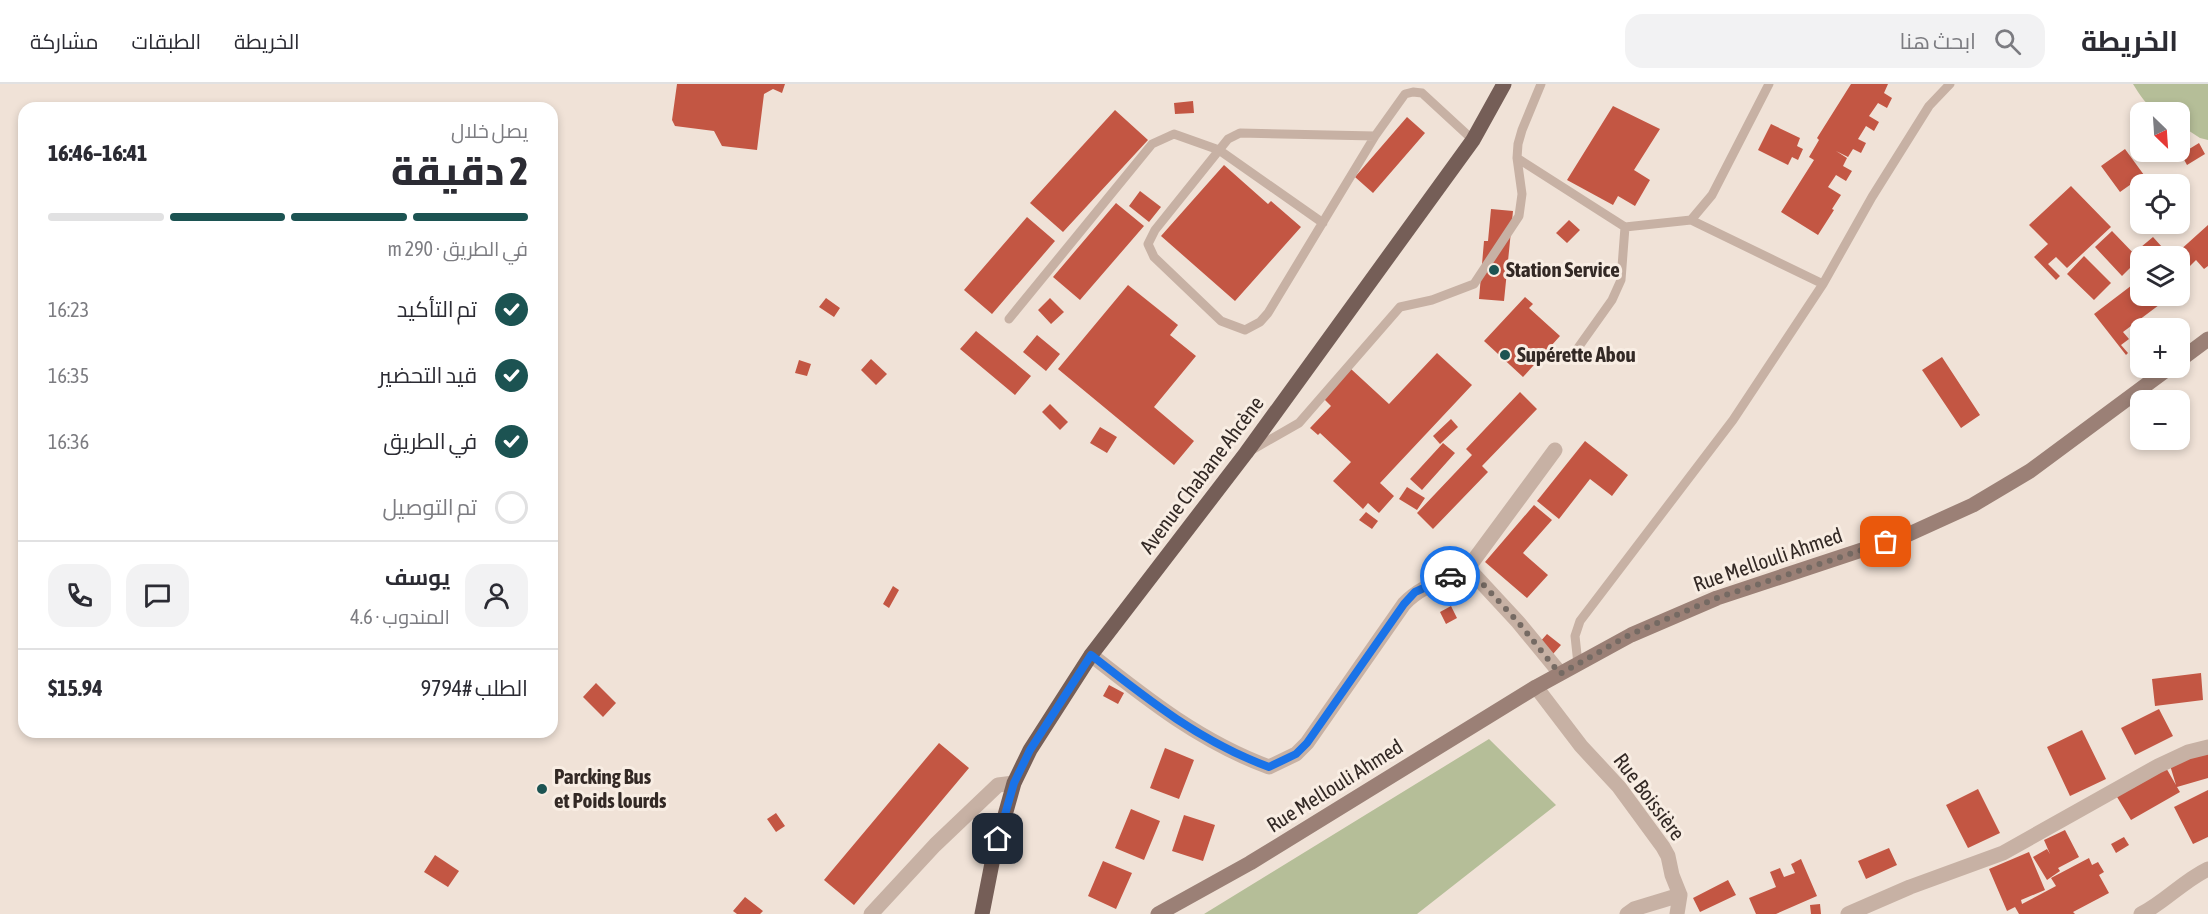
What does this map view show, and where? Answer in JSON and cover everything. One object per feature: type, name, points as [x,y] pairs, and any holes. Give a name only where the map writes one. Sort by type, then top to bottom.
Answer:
[{"type":"main road","name":"Avenue Chabane Ahcène","points":[[982,914],[993,858],[1014,783],[1030,750],[1091,655],[1246,453],[1473,140],[1504,84]]},
{"type":"street","points":[[2190,352],[2208,339]]},
{"type":"street","name":"Rue Mellouli Ahmed","points":[[1158,914],[1250,863],[1536,687],[1631,634],[1717,598],[1907,535],[1973,505],[2030,471],[2156,378]]},
{"type":"street","points":[[1091,655],[1192,730],[1237,755],[1269,767],[1296,754],[1307,743],[1404,604],[1415,592],[1468,568],[1555,450]]},
{"type":"street","points":[[1468,568],[1518,622],[1560,674]]},
{"type":"street","name":"Rue Boissière","points":[[1536,687],[1581,746],[1619,787],[1663,847],[1680,895]]},
{"type":"street","points":[[1848,914],[1910,887],[2003,853],[2158,766],[2188,752],[2208,747]]},
{"type":"street","points":[[871,914],[936,844],[998,785],[1014,783]]},
{"type":"street","points":[[2141,914],[2208,869]]},
{"type":"street","points":[[1627,914],[1634,909],[1680,895],[1677,914]]},
{"type":"lane","points":[[1246,453],[1299,423],[1400,307],[1432,300],[1474,284],[1519,216],[1522,195],[1517,158],[1522,130],[1541,84]]},
{"type":"lane","points":[[1691,220],[1712,195],[1769,84]]},
{"type":"lane","points":[[1578,664],[1575,636],[1580,621],[1733,420],[1823,284],[1872,197],[1929,106],[1950,84]]},
{"type":"lane","points":[[1376,136],[1240,133],[1228,139],[1155,230],[1148,244],[1154,257],[1221,321],[1245,330],[1260,322],[1376,136],[1405,94],[1422,93],[1473,140]]},
{"type":"lane","points":[[1009,319],[1152,144],[1174,134],[1219,150],[1323,224]]},
{"type":"lane","points":[[1517,158],[1625,226],[1691,220],[1823,284]]},
{"type":"lane","points":[[1575,352],[1612,300],[1621,280],[1625,226]]},
{"type":"green space","points":[[2133,84],[2208,84],[2208,140],[2190,132],[2190,102],[2146,102]]},
{"type":"green space","points":[[1489,739],[1556,805],[1417,914],[1204,914]]},
{"type":"building","points":[[677,84],[785,84],[782,93],[773,89],[764,94],[757,150],[722,146],[714,131],[675,126],[672,120]]},
{"type":"building","points":[[1851,84],[1888,84],[1884,93],[1892,98],[1887,108],[1878,103],[1869,116],[1879,122],[1874,131],[1866,126],[1858,139],[1866,143],[1861,153],[1853,149],[1848,157],[1836,151],[1847,158],[1843,166],[1852,171],[1846,181],[1836,175],[1828,187],[1841,195],[1818,235],[1781,212],[1814,160],[1809,157],[1819,140],[1817,138]]},
{"type":"building","points":[[1193,101],[1194,113],[1175,114],[1174,103]]},
{"type":"building","points":[[1613,106],[1660,129],[1634,170],[1650,180],[1635,206],[1618,196],[1613,205],[1567,180]]},
{"type":"building","points":[[1115,110],[1148,140],[1063,232],[1030,203]]},
{"type":"building","points":[[1407,117],[1425,133],[1373,193],[1355,177]]},
{"type":"building","points":[[1771,124],[1800,138],[1797,146],[1803,149],[1798,160],[1792,157],[1788,165],[1758,150]]},
{"type":"building","points":[[2199,143],[2205,154],[2187,165],[2185,162],[2190,162],[2190,148]]},
{"type":"building","points":[[2125,149],[2130,156],[2130,162],[2134,162],[2143,174],[2130,174],[2130,185],[2120,192],[2101,166]]},
{"type":"building","points":[[1224,165],[1268,204],[1271,201],[1301,227],[1235,301],[1161,236]]},
{"type":"building","points":[[2071,186],[2111,227],[2067,268],[2056,257],[2048,264],[2060,276],[2056,280],[2034,257],[2048,244],[2029,225]]},
{"type":"building","points":[[1140,191],[1161,207],[1149,222],[1129,206]]},
{"type":"building","points":[[1116,203],[1144,226],[1080,300],[1053,277]]},
{"type":"building","name":"Station Service","points":[[1491,209],[1513,211],[1504,301],[1479,299],[1484,241],[1488,241]]},
{"type":"building","points":[[1027,217],[1055,241],[992,314],[964,290]]},
{"type":"building","points":[[1569,220],[1580,230],[1567,243],[1556,233]]},
{"type":"building","points":[[2208,225],[2208,266],[2204,269],[2196,260],[2190,266],[2190,246],[2185,246]]},
{"type":"building","points":[[2112,231],[2130,250],[2130,268],[2122,276],[2095,247]]},
{"type":"building","points":[[2153,237],[2161,246],[2142,246]]},
{"type":"building","points":[[2084,256],[2111,283],[2094,300],[2067,274]]},
{"type":"building","points":[[1128,285],[1178,325],[1170,335],[1196,356],[1154,407],[1194,441],[1174,465],[1058,369]]},
{"type":"building","points":[[2130,287],[2130,306],[2158,306],[2142,318],[2130,318],[2130,327],[2123,332],[2129,339],[2121,345],[2128,353],[2126,355],[2094,314]]},
{"type":"building","points":[[1525,297],[1533,304],[1529,308],[1560,336],[1523,377],[1484,341]]},
{"type":"building","points":[[826,298],[840,308],[834,317],[819,307]]},
{"type":"building","points":[[1050,298],[1064,312],[1051,324],[1038,310]]},
{"type":"building","points":[[976,331],[1031,376],[1015,395],[960,349]]},
{"type":"building","points":[[1037,335],[1060,354],[1046,371],[1023,352]]},
{"type":"building","points":[[1437,353],[1472,385],[1380,483],[1394,496],[1379,513],[1368,503],[1363,509],[1333,481],[1351,462],[1320,433],[1318,435],[1310,428],[1331,406],[1323,398],[1351,369],[1389,404]]},
{"type":"building","points":[[1942,357],[1980,415],[1961,428],[1922,370]]},
{"type":"building","points":[[871,359],[887,374],[876,385],[861,370]]},
{"type":"building","points":[[799,360],[811,364],[807,376],[795,373]]},
{"type":"building","points":[[1520,392],[1537,409],[1482,466],[1488,472],[1433,529],[1417,513],[1472,455],[1466,449]]},
{"type":"building","points":[[1050,404],[1068,422],[1060,430],[1042,412]]},
{"type":"building","points":[[1451,419],[1458,427],[1440,444],[1433,436]]},
{"type":"building","points":[[1100,427],[1117,437],[1107,453],[1090,443]]},
{"type":"building","points":[[1585,441],[1628,475],[1612,496],[1590,479],[1559,519],[1537,501]]},
{"type":"building","points":[[1443,443],[1455,453],[1422,490],[1410,479]]},
{"type":"building","points":[[1407,487],[1425,498],[1417,510],[1399,499]]},
{"type":"building","points":[[1534,505],[1552,520],[1523,553],[1548,575],[1527,598],[1485,562]]},
{"type":"building","points":[[1366,512],[1378,521],[1372,529],[1359,520]]},
{"type":"building","points":[[893,586],[899,590],[889,608],[883,604]]},
{"type":"building","points":[[1451,606],[1457,618],[1446,624],[1440,612]]},
{"type":"building","points":[[1547,634],[1561,645],[1553,654],[1539,643]]},
{"type":"building","points":[[2201,673],[2203,700],[2155,706],[2152,679]]},
{"type":"building","points":[[596,683],[616,703],[603,717],[583,697]]},
{"type":"building","points":[[1109,685],[1124,693],[1118,704],[1103,696]]},
{"type":"building","points":[[2159,709],[2173,736],[2135,755],[2121,728]]},
{"type":"building","points":[[2082,730],[2106,779],[2070,796],[2047,747]]},
{"type":"building","points":[[939,743],[969,768],[854,905],[824,880]]},
{"type":"building","points":[[1165,748],[1194,760],[1179,799],[1150,788]]},
{"type":"building","points":[[2208,750],[2208,778],[2177,787],[2180,792],[2131,820],[2114,792],[2165,766],[2176,785],[2169,762]]},
{"type":"building","points":[[1978,789],[2000,833],[1968,848],[1946,805]]},
{"type":"building","points":[[2208,790],[2208,837],[2193,844],[2174,807]]},
{"type":"building","points":[[1131,809],[1160,821],[1144,860],[1115,848]]},
{"type":"building","points":[[776,813],[785,826],[776,832],[767,819]]},
{"type":"building","points":[[1184,815],[1215,825],[1203,861],[1172,851]]},
{"type":"building","points":[[2065,830],[2079,857],[2058,868],[2060,871],[2047,880],[2033,857],[2047,849],[2050,854],[2044,840]]},
{"type":"building","points":[[2124,837],[2129,845],[2116,853],[2111,844]]},
{"type":"building","points":[[1889,848],[1897,865],[1866,879],[1858,861]]},
{"type":"building","points":[[2029,852],[2045,890],[2021,900],[2022,904],[2056,886],[2051,878],[2089,858],[2092,865],[2098,862],[2104,872],[2099,875],[2109,893],[2073,912],[2075,914],[2019,914],[2015,907],[2007,911],[1989,869]]},
{"type":"building","points":[[435,855],[459,871],[448,887],[424,872]]},
{"type":"building","points":[[1801,859],[1817,896],[1776,914],[1756,914],[1749,898],[1776,887],[1770,872],[1780,868],[1784,877],[1795,873],[1791,864]]},
{"type":"building","points":[[1103,861],[1132,873],[1116,909],[1088,896]]},
{"type":"building","points":[[1728,880],[1736,895],[1700,912],[1693,898]]},
{"type":"building","points":[[745,897],[763,911],[760,914],[737,914],[733,911]]},
{"type":"building","points":[[1820,904],[1821,914],[1811,914],[1810,905]]},
{"type":"way so far","points":[[1450,576],[1468,568],[1518,622],[1560,674],[1631,634],[1717,598],[1886,542]]},
{"type":"place","name":"Station Service","points":[[1494,270]]},
{"type":"place","name":"Supérette Abou","points":[[1505,355]]},
{"type":"place","name":"Parcking Bus et Poids lourds","points":[[542,789]]},
{"type":"route","points":[[998,839],[1014,783],[1030,750],[1091,655],[1192,730],[1237,755],[1269,767],[1296,754],[1307,743],[1404,604],[1415,592],[1450,576]]}]
